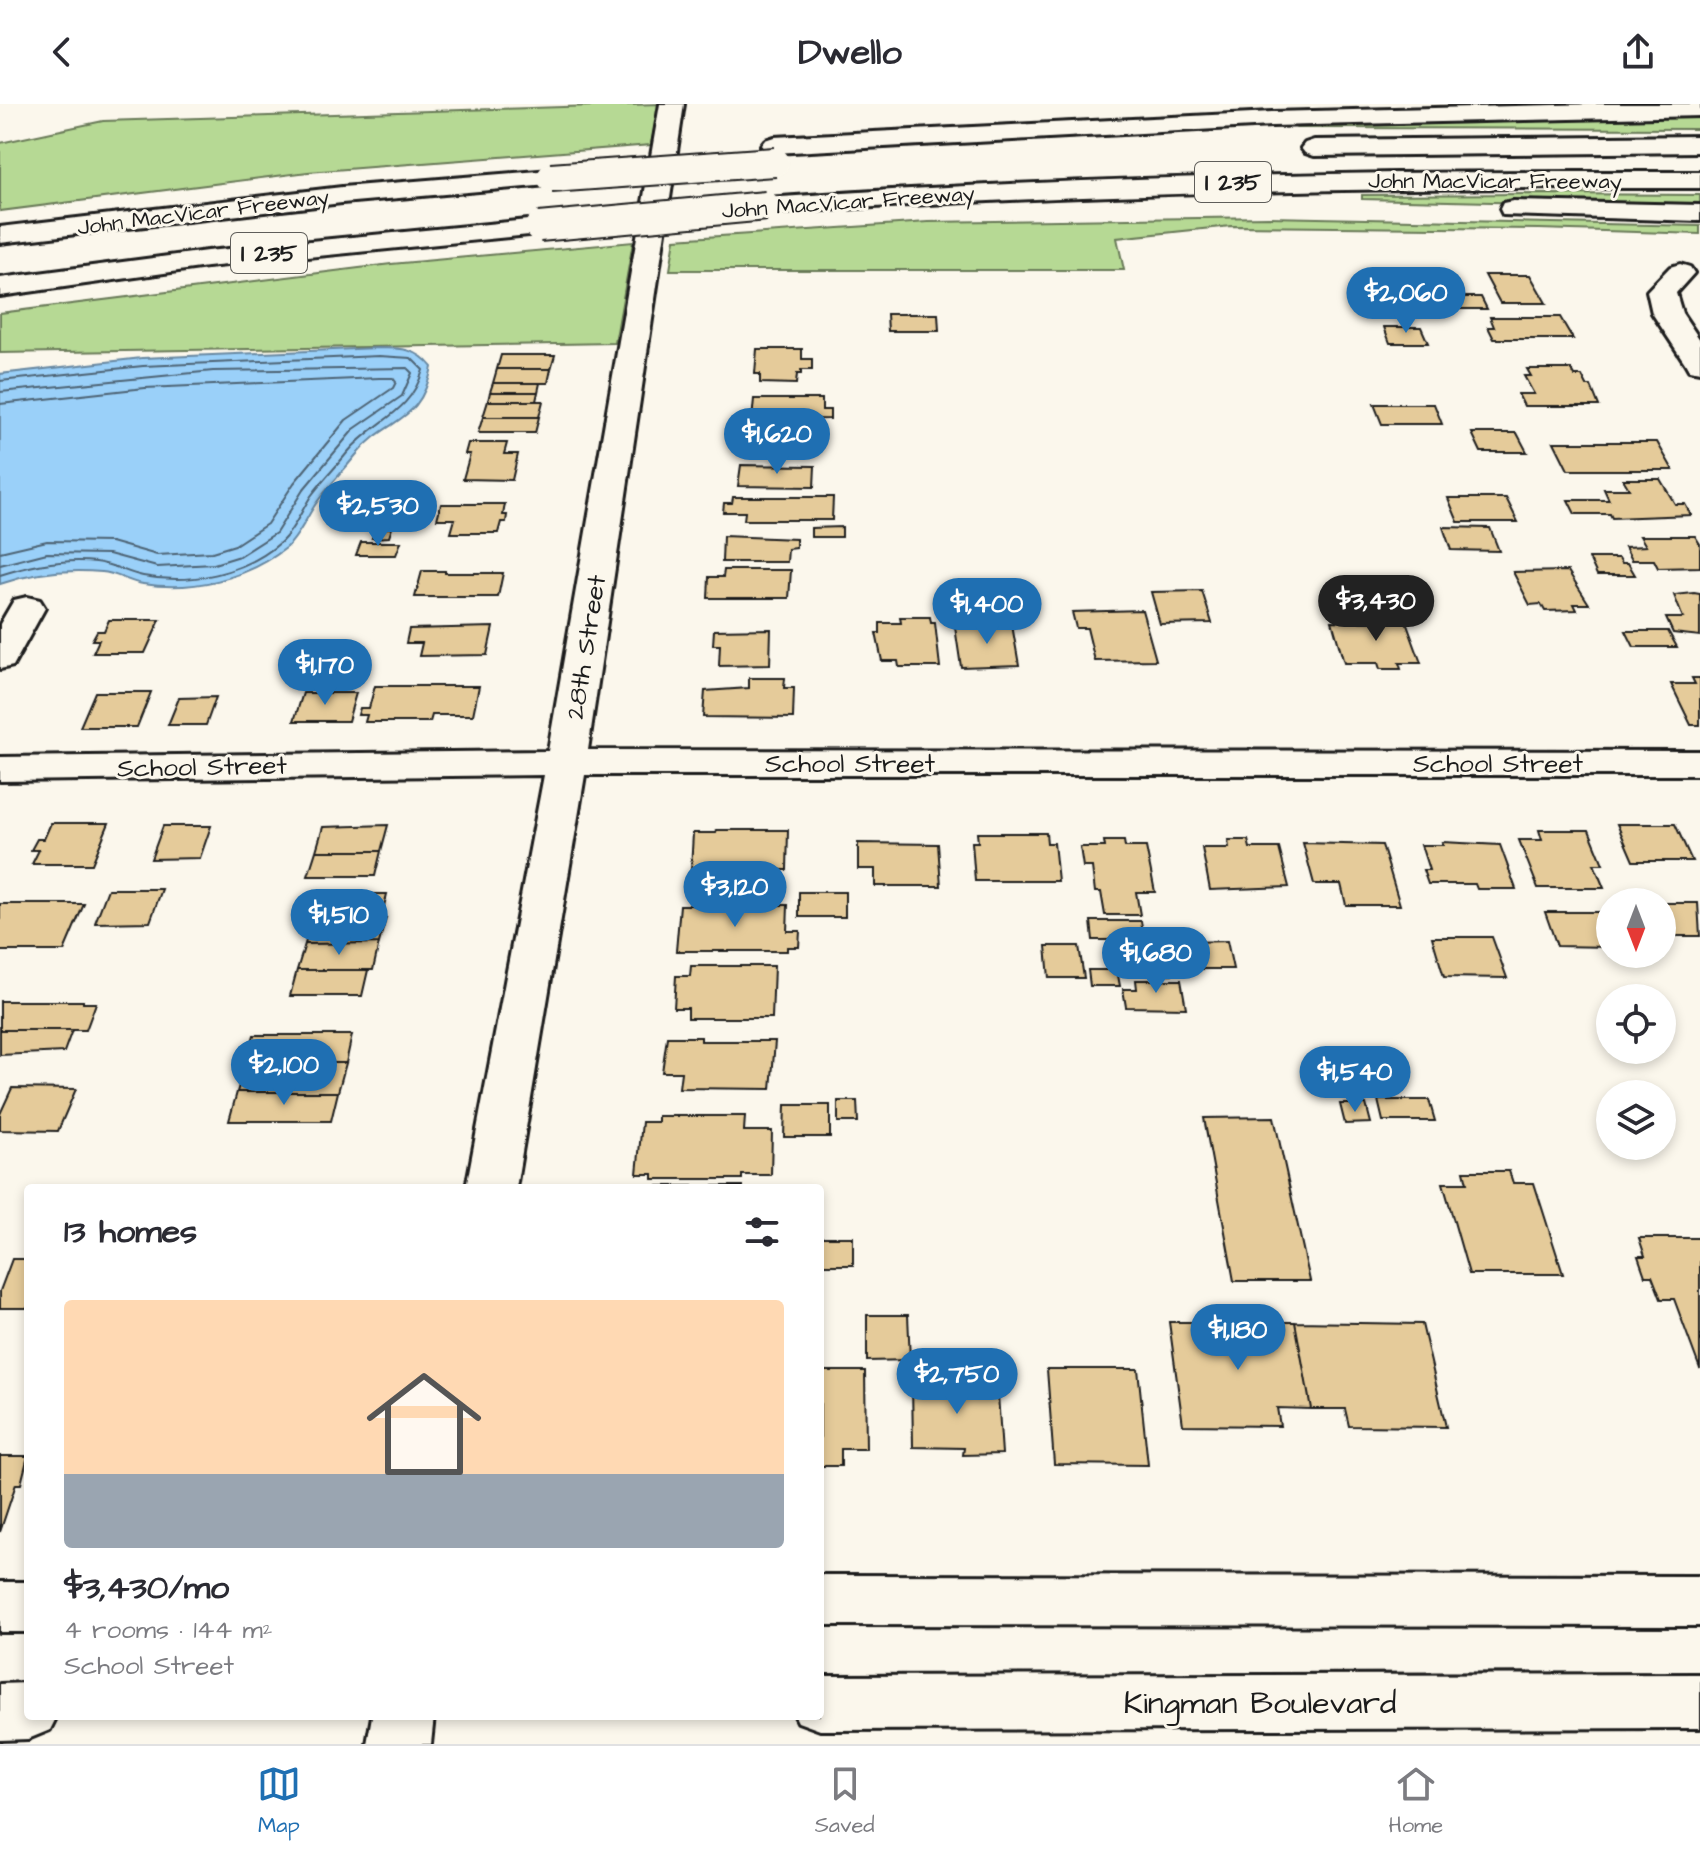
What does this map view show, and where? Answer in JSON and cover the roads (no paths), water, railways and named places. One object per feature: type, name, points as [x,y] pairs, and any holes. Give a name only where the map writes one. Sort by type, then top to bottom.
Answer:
[{"type":"main road","name":"28th Street","points":[[492,1184],[566,763],[672,104]]},
{"type":"main road","points":[[774,154],[1272,119],[1700,109]]},
{"type":"main road","name":"John MacVicar Freeway","points":[[1287,148],[1700,144]]},
{"type":"main road","name":"John MacVicar Freeway","points":[[0,235],[552,172],[774,154],[1115,152]]},
{"type":"main road","name":"John MacVicar Freeway","points":[[0,287],[207,259],[947,192],[1085,186],[1700,180]]},
{"type":"main road","points":[[766,206],[1402,206]]},
{"type":"main road","points":[[1481,208],[1700,213]]},
{"type":"main road","points":[[1680,273],[1661,291],[1667,313],[1700,363]]},
{"type":"main road","points":[[0,658],[27,608]]},
{"type":"main road","name":"School Street","points":[[0,769],[566,763],[1700,763]]},
{"type":"main road","points":[[824,1600],[1700,1601]]},
{"type":"main road","points":[[0,1607],[24,1607]]},
{"type":"main road","name":"Kingman Boulevard","points":[[824,1703],[1700,1701]]},
{"type":"main road","points":[[0,1712],[24,1711]]},
{"type":"main road","points":[[399,1744],[402,1720]]},
{"type":"water","points":[[378,348],[408,350],[432,367],[420,400],[402,418],[368,442],[317,502],[291,543],[271,559],[218,581],[181,586],[143,584],[107,573],[76,571],[38,574],[0,584],[0,374],[142,358]]}]
